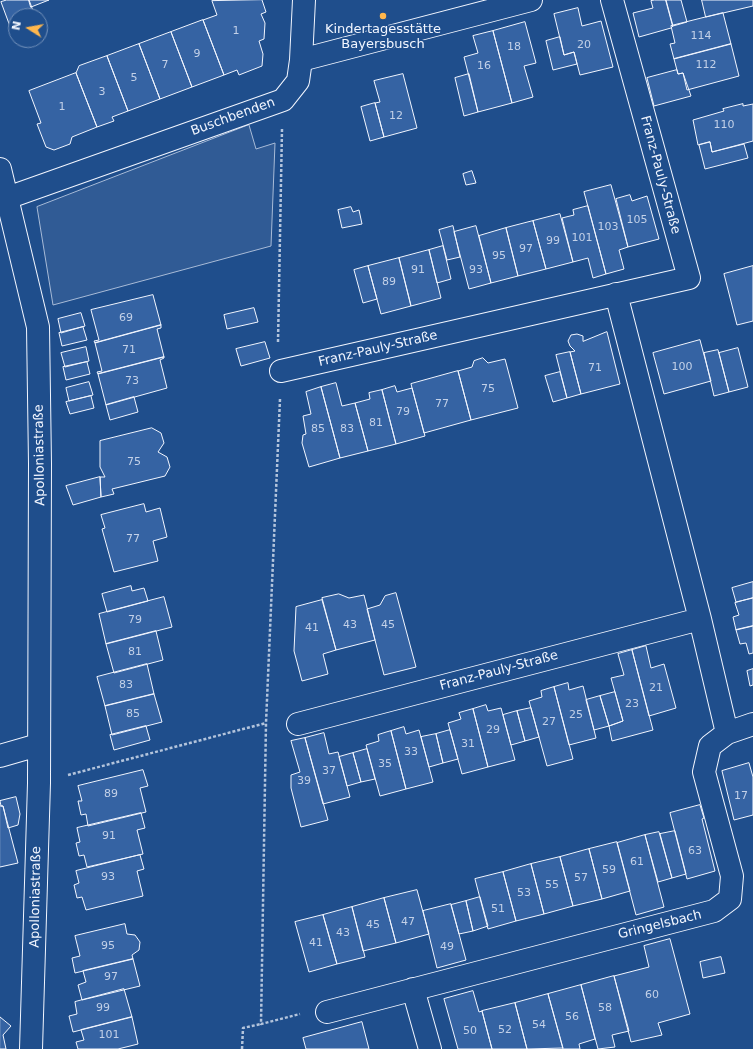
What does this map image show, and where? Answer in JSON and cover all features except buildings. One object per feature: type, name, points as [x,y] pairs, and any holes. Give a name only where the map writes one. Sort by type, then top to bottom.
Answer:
[{"type":"street","name":"Buschbenden","points":[[7,198],[283,100],[298,81],[301,60],[304,0]]},
{"type":"street","points":[[301,60],[531,0]]},
{"type":"street","name":"Franz-Pauly-Straße","points":[[281,371],[688,278],[612,0]]},
{"type":"street","name":"Apolloniastraße","points":[[0,169],[38,327],[40,464],[38,783],[31,1049]]},
{"type":"street","points":[[616,294],[700,619],[727,733],[753,724]]},
{"type":"street","name":"Franz-Pauly-Straße","points":[[298,724],[700,619]]},
{"type":"street","name":"Gringelsbach","points":[[327,1012],[714,911],[730,899],[732,876],[704,772],[710,746],[727,733]]},
{"type":"street","points":[[0,756],[38,745]]},
{"type":"street","points":[[413,989],[430,1049]]},
{"type":"path","points":[[261,1024],[266,723],[281,371],[277,333],[283,100]]},
{"type":"path","points":[[38,783],[266,723]]},
{"type":"path","points":[[242,1049],[243,1028],[317,1010],[327,1012]]},
{"type":"shaded area","points":[[249,125],[256,149],[275,143],[271,246],[53,305],[37,207]]},
{"type":"place","name":"Kindertagesstätte Bayersbusch","points":[[383,16]]}]
